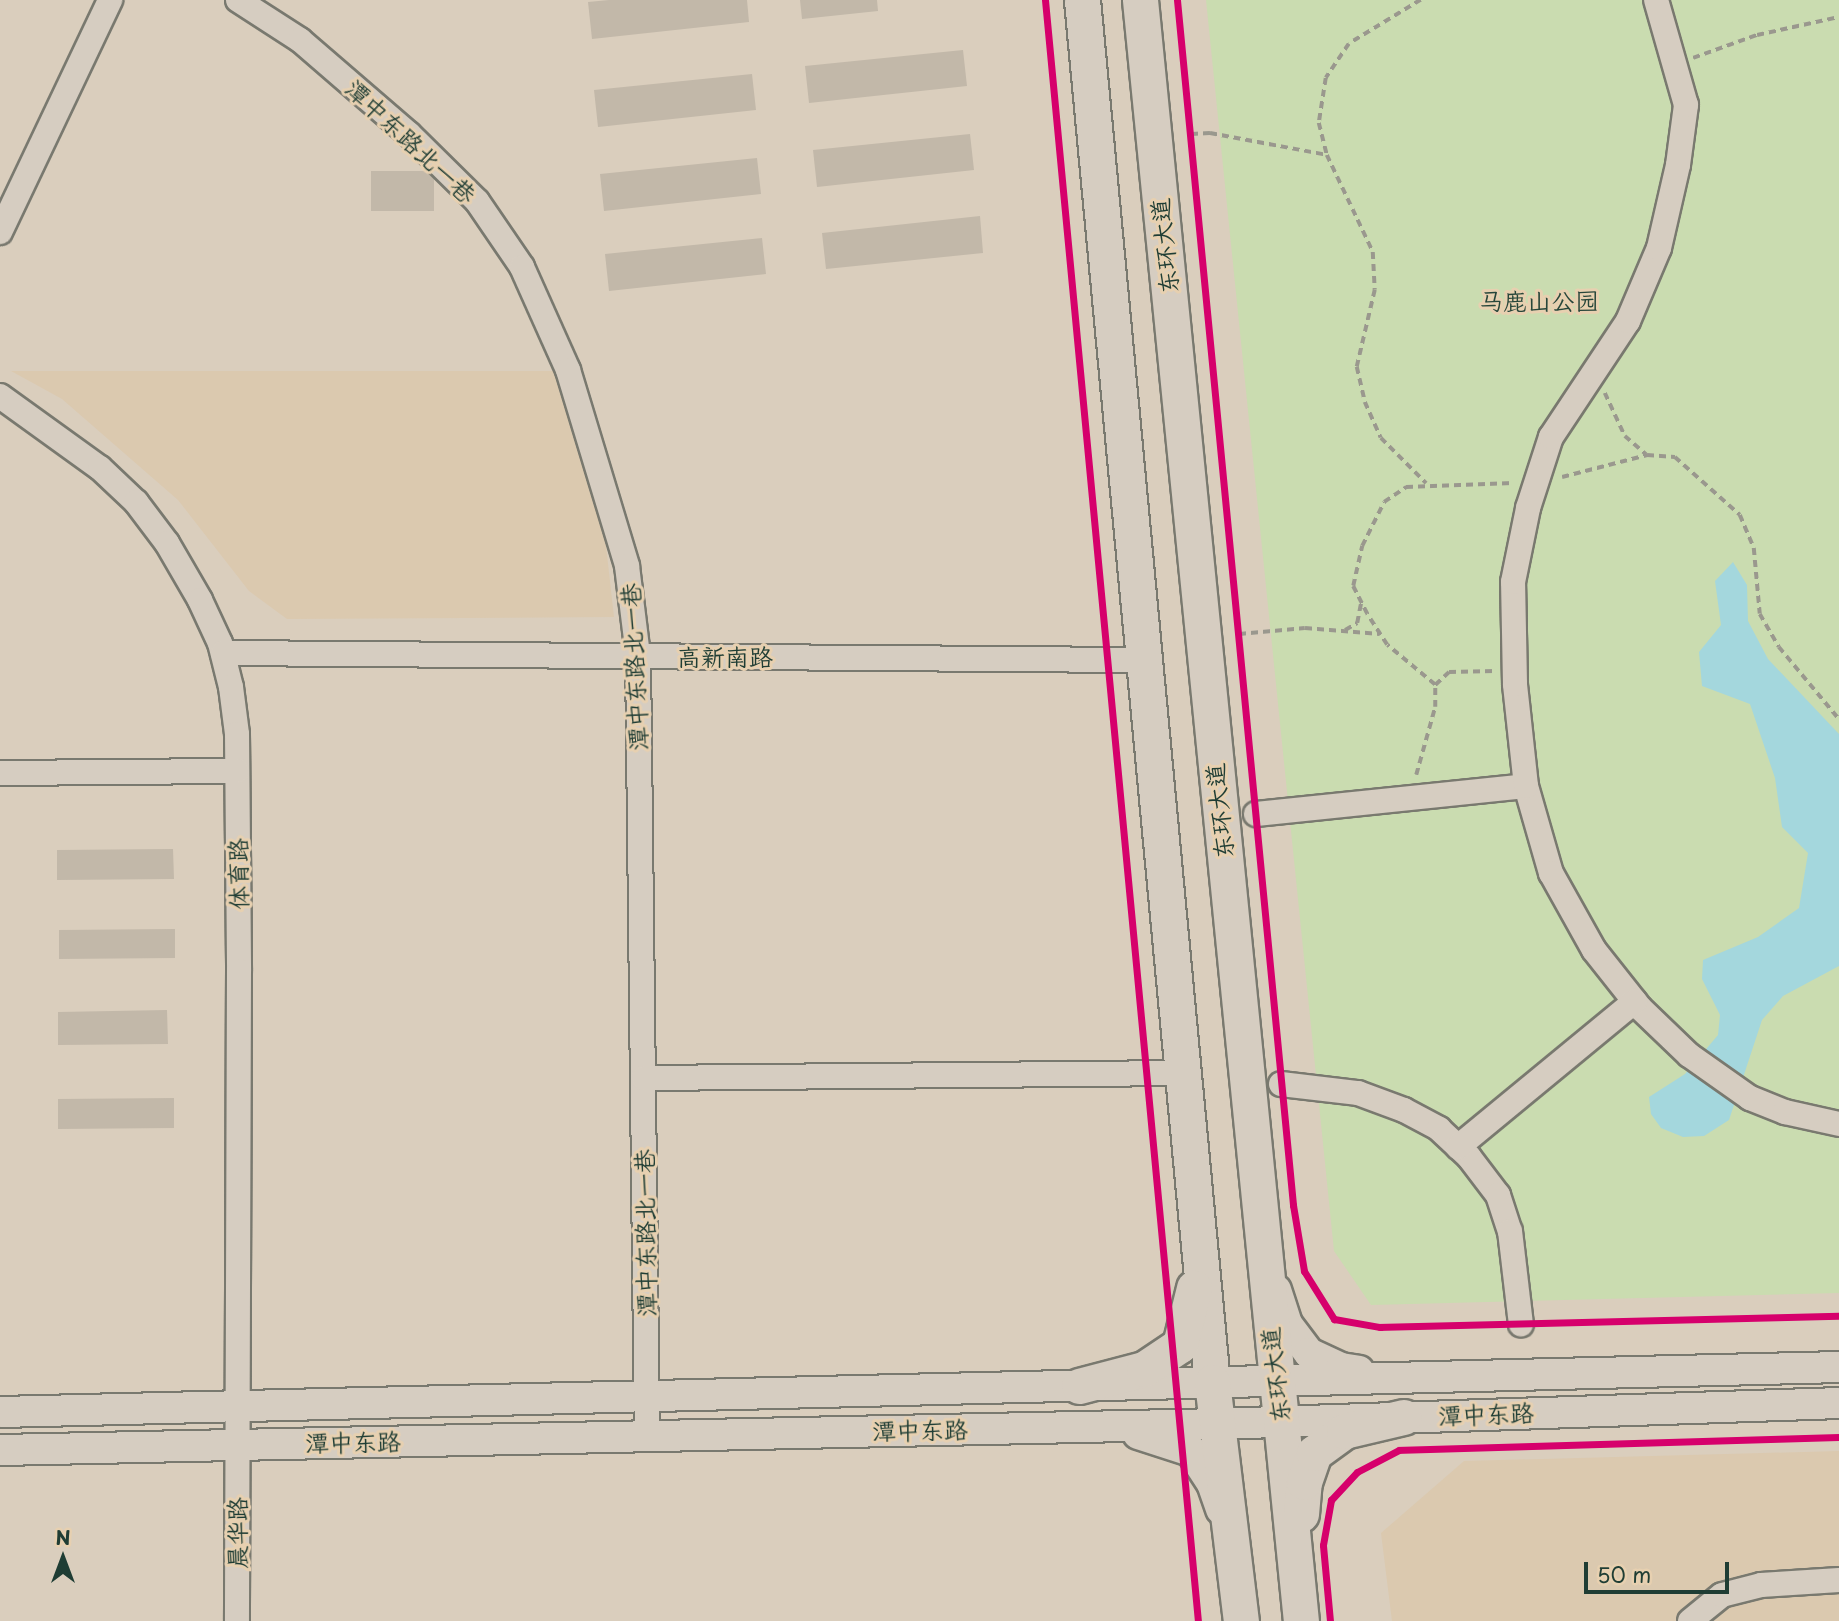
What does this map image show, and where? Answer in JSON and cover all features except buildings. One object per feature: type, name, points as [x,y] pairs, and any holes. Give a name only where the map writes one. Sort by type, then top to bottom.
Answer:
[{"type":"highway","points":[[1082,0],[1198,1240],[1241,1621]]},
{"type":"highway","name":"东环大道","points":[[1140,0],[1275,1381],[1301,1621]]},
{"type":"highway","points":[[1079,1386],[1144,1369],[1180,1345],[1192,1305],[1198,1240]]},
{"type":"highway","points":[[1295,1566],[1304,1482],[1314,1453],[1343,1432],[1403,1417]]},
{"type":"main road","points":[[1262,1248],[1287,1324],[1309,1353],[1341,1368],[1404,1378]]},
{"type":"main road","name":"潭中东路","points":[[0,1412],[1839,1367]]},
{"type":"main road","name":"潭中东路","points":[[0,1450],[1217,1424],[1839,1402]]},
{"type":"main road","points":[[1086,1427],[1149,1436],[1191,1451],[1212,1483],[1231,1535]]},
{"type":"street","points":[[0,232],[110,0]]},
{"type":"street","name":"潭中东路北一巷","points":[[239,0],[300,40],[409,134],[477,201],[522,267],[569,370],[627,566],[638,656],[647,1436]]},
{"type":"street","points":[[1656,0],[1686,105],[1659,248],[1628,321],[1550,437],[1537,478],[1513,582],[1515,671],[1525,786],[1550,873],[1594,950],[1635,1001],[1689,1055],[1750,1098],[1785,1112],[1839,1124]]},
{"type":"street","name":"体育路","points":[[0,396],[100,468],[136,502],[193,589],[223,653],[231,687],[237,771],[237,1445]]},
{"type":"street","name":"高新南路","points":[[223,653],[1143,660]]},
{"type":"street","points":[[0,773],[237,771]]},
{"type":"street","points":[[1256,814],[1525,786]]},
{"type":"street","points":[[1458,1147],[1635,1001]]},
{"type":"street","points":[[644,1078],[1183,1073]]},
{"type":"street","points":[[1281,1084],[1369,1097],[1404,1110],[1458,1147],[1498,1195],[1510,1231],[1521,1324]]},
{"type":"street","name":"晨华路","points":[[237,1445],[237,1621]]},
{"type":"street","points":[[1690,1621],[1722,1595],[1761,1585],[1839,1580]]},
{"type":"path","points":[[1421,0],[1349,44],[1326,78],[1319,123],[1327,155],[1373,252],[1375,290],[1357,367],[1365,402],[1381,438],[1426,484]]},
{"type":"path","points":[[1676,64],[1757,35],[1839,17]]},
{"type":"path","points":[[1189,121],[1192,148]]},
{"type":"path","points":[[1191,134],[1210,133],[1327,155]]},
{"type":"path","points":[[1599,363],[1609,410],[1625,436],[1647,455]]},
{"type":"path","points":[[1435,685],[1380,634],[1353,586],[1362,546],[1384,502],[1406,487],[1426,484],[1505,485],[1606,469],[1647,455],[1675,457],[1740,515],[1754,548],[1760,614],[1795,669],[1839,719]]},
{"type":"path","points":[[1343,631],[1357,623],[1361,602]]},
{"type":"path","points":[[1238,621],[1241,648]]},
{"type":"path","points":[[1239,634],[1306,628],[1380,634]]},
{"type":"path","points":[[1413,798],[1419,755],[1435,707],[1435,685],[1449,672],[1515,671]]},
{"type":"shaded area","points":[[11,371],[556,371],[604,528],[614,617],[287,619],[249,591],[178,500],[62,399]]},
{"type":"shaded area","points":[[1839,1451],[1839,1621],[1392,1621],[1381,1533],[1464,1461]]},
{"type":"green space","name":"马鹿山公园","points":[[1206,0],[1839,0],[1839,1293],[1371,1305],[1334,1251]]},
{"type":"water","points":[[1733,562],[1747,585],[1748,621],[1768,659],[1839,734],[1839,966],[1783,996],[1762,1020],[1729,1120],[1704,1136],[1683,1137],[1661,1128],[1651,1114],[1649,1097],[1685,1074],[1718,1035],[1720,1015],[1702,979],[1703,960],[1758,937],[1799,908],[1808,853],[1782,827],[1775,778],[1750,704],[1702,686],[1699,652],[1721,625],[1715,581]]},
{"type":"cycle path","points":[[1045,0],[1198,1621]]},
{"type":"cycle path","points":[[1177,0],[1293,1205],[1304,1271],[1334,1319],[1380,1327],[1839,1316]]},
{"type":"cycle path","points":[[1330,1621],[1323,1545],[1331,1500],[1357,1472],[1399,1450],[1839,1437]]}]
